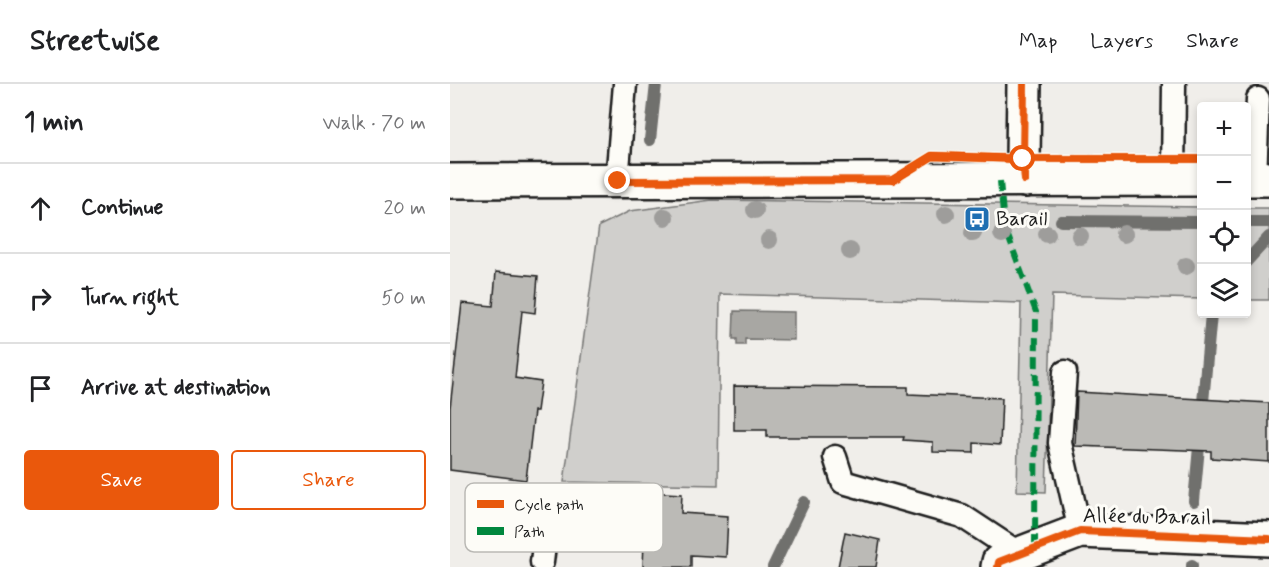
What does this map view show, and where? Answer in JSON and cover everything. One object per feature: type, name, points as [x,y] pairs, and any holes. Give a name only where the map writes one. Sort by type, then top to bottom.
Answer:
[{"type":"main road","points":[[1024,84],[1025,180]]},
{"type":"main road","points":[[450,181],[1187,179]]},
{"type":"main road","name":"Allée du Barail","points":[[1009,560],[1080,531],[1269,539]]},
{"type":"lane","points":[[618,181],[625,84]]},
{"type":"lane","points":[[1173,84],[1187,179]]},
{"type":"lane","points":[[1257,179],[1258,99]]},
{"type":"lane","points":[[1065,372],[1060,443],[1080,531]]},
{"type":"lane","points":[[835,457],[843,482],[962,516],[1009,560]]},
{"type":"lane","points":[[542,562],[543,552]]},
{"type":"shaded area","points":[[712,200],[1197,207],[1197,299],[1052,295],[1046,492],[1017,491],[1021,303],[720,294],[718,485],[564,482],[599,226],[630,211]]},
{"type":"shaded area","points":[[1251,208],[1269,208],[1269,300],[1251,300]]},
{"type":"shaded area","points":[[734,311],[794,312],[794,340],[745,339],[745,345],[737,345],[737,339],[733,339]]},
{"type":"building","points":[[496,272],[538,276],[535,313],[522,311],[515,378],[541,382],[537,411],[534,411],[526,480],[450,470],[450,408],[462,303],[493,306]]},
{"type":"building","points":[[734,386],[908,387],[908,394],[1002,398],[1000,445],[974,443],[974,453],[933,452],[933,442],[903,440],[904,437],[767,437],[767,430],[734,430]]},
{"type":"building","points":[[1077,392],[1269,403],[1269,462],[1211,458],[1211,451],[1075,446]]},
{"type":"building","points":[[663,493],[682,494],[681,513],[728,516],[726,557],[691,555],[691,567],[643,567],[644,552],[663,552]]},
{"type":"building","points":[[845,532],[880,540],[876,567],[838,567]]},
{"type":"waterway","points":[[650,140],[656,84]]},
{"type":"waterway","points":[[1061,221],[1197,222]]},
{"type":"waterway","points":[[1251,222],[1269,222]]},
{"type":"waterway","points":[[1251,257],[1269,237]]},
{"type":"waterway","points":[[1202,413],[1211,318]]},
{"type":"waterway","points":[[1194,501],[1200,436]]},
{"type":"waterway","points":[[773,567],[804,502]]},
{"type":"marked path","points":[[1000,181],[1004,225],[1036,312],[1035,548]]},
{"type":"cycle path","points":[[1024,84],[1025,180]]},
{"type":"cycle path","points":[[893,180],[932,156],[1023,159],[1197,159]]},
{"type":"cycle path","points":[[998,567],[999,562],[1080,531],[1269,539]]},
{"type":"place","name":"Barail","points":[[977,219]]},
{"type":"route","points":[[618,181],[893,180],[932,156],[1023,159]]}]
